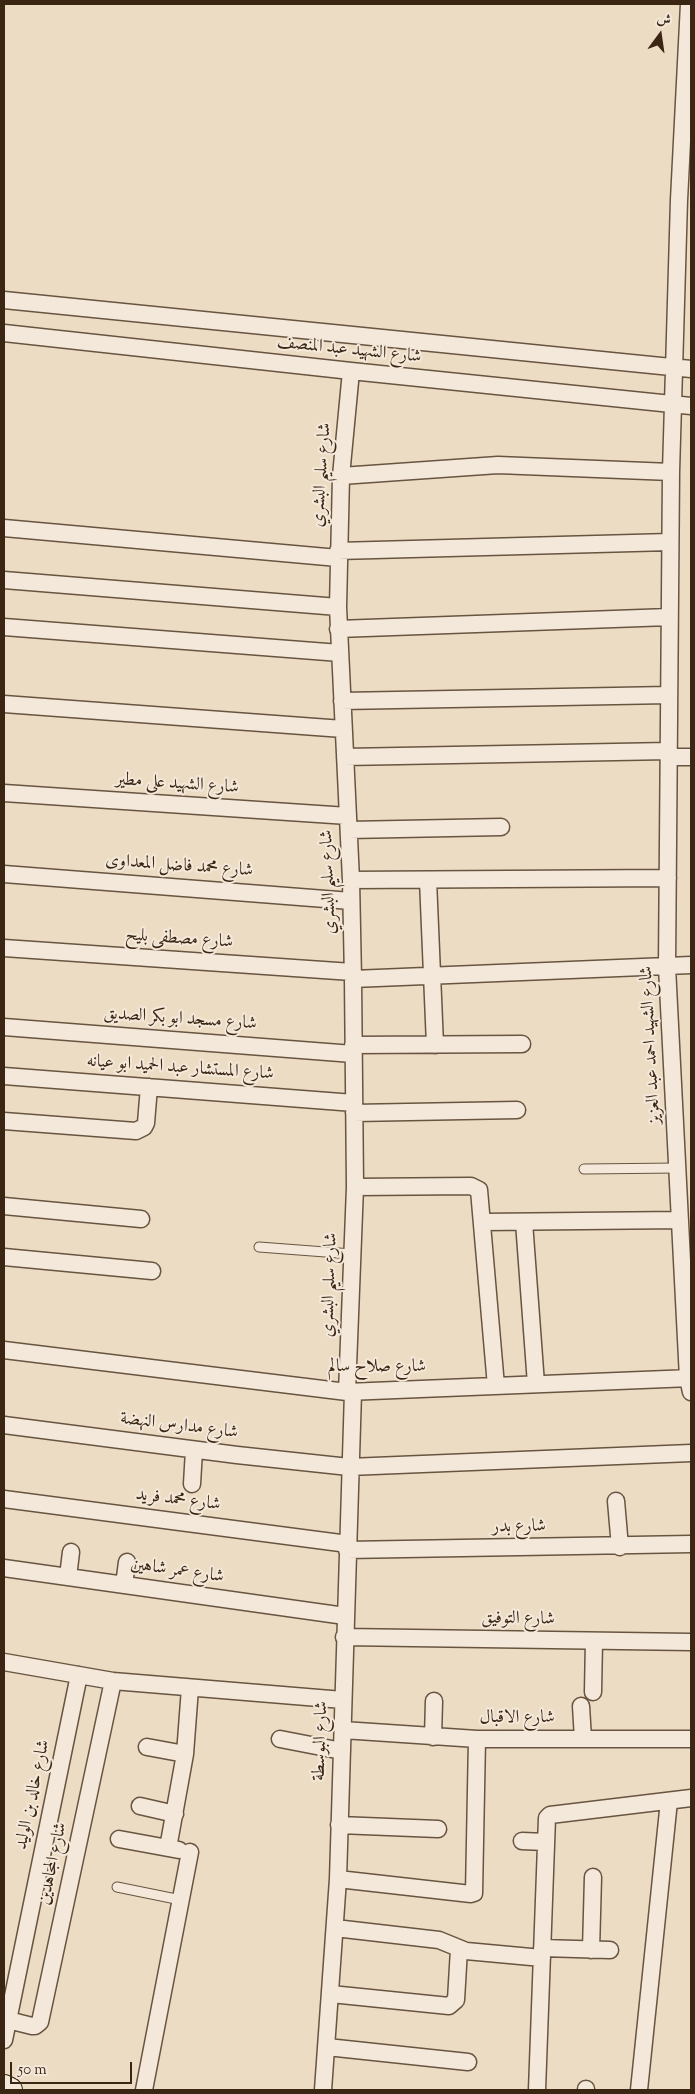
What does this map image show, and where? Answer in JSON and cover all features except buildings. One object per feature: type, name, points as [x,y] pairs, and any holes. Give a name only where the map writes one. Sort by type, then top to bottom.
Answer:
[{"type":"street","name":"شارع الشهيد احمد عبد العزيز","points":[[689,4],[685,200],[671,472],[668,967],[682,1170],[680,1220],[687,1281],[690,1382]]},
{"type":"street","name":"شارع الشهيد عبد المنصف","points":[[4,300],[691,369]]},
{"type":"street","name":"شارع الشهيد عبد المنصف","points":[[4,333],[351,372],[691,406]]},
{"type":"street","name":"شارع سليم البشري","points":[[350,1392],[354,1187],[351,880],[338,629],[338,555],[340,476],[351,372]]},
{"type":"street","points":[[340,476],[498,465],[671,472]]},
{"type":"street","points":[[4,528],[338,555],[670,542]]},
{"type":"street","points":[[4,580],[338,607]]},
{"type":"street","points":[[338,629],[669,617]]},
{"type":"street","points":[[4,627],[340,654]]},
{"type":"street","points":[[342,701],[669,694]]},
{"type":"street","points":[[4,704],[343,729]]},
{"type":"street","points":[[345,757],[669,754],[691,757]]},
{"type":"street","name":"شارع الشهيد على مطير","points":[[4,793],[348,823],[501,826]]},
{"type":"street","name":"شارع محمد فاضل المعداوى","points":[[4,874],[351,901]]},
{"type":"street","points":[[351,880],[668,878]]},
{"type":"street","points":[[428,880],[435,1045]]},
{"type":"street","name":"شارع مصطفى بليح","points":[[4,948],[352,975],[432,976],[691,965]]},
{"type":"street","name":"شارع مسجد ابو بكر الصديق","points":[[4,1027],[353,1050],[435,1045],[522,1044]]},
{"type":"street","name":"شارع المستشار عبد الحميد ابو عيانه","points":[[4,1076],[150,1087],[354,1108],[518,1110]]},
{"type":"street","points":[[4,1121],[136,1131],[144,1127],[146,1123],[150,1087]]},
{"type":"street","points":[[354,1187],[474,1186],[481,1192],[496,1386]]},
{"type":"street","points":[[4,1206],[141,1219]]},
{"type":"street","points":[[483,1222],[680,1220]]},
{"type":"street","points":[[524,1222],[536,1384]]},
{"type":"street","points":[[4,1257],[152,1271]]},
{"type":"street","name":"شارع صلاح سالم","points":[[4,1350],[350,1392],[536,1384],[690,1382]]},
{"type":"street","name":"شارع البوسطة","points":[[323,2090],[338,1879],[350,1392]]},
{"type":"street","name":"شارع مدارس النهضة","points":[[4,1425],[194,1450],[349,1466],[691,1452]]},
{"type":"street","points":[[192,1484],[194,1450]]},
{"type":"street","name":"شارع محمد فريد","points":[[4,1499],[347,1547]]},
{"type":"street","points":[[616,1501],[620,1547]]},
{"type":"street","name":"شارع بدر","points":[[347,1547],[620,1547],[691,1544]]},
{"type":"street","points":[[68,1577],[71,1552]]},
{"type":"street","points":[[124,1585],[127,1562]]},
{"type":"street","name":"شارع عمر شاهين","points":[[4,1568],[345,1616]]},
{"type":"street","name":"شارع التوفيق","points":[[344,1637],[691,1642]]},
{"type":"street","points":[[593,1692],[594,1641]]},
{"type":"street","points":[[4,1662],[114,1681],[343,1700]]},
{"type":"street","name":"شارع خالد بن الوليد","points":[[4,2040],[79,1675]]},
{"type":"street","name":"شارع المجاهدين","points":[[8,2020],[32,2026],[40,2022],[114,1681]]},
{"type":"street","points":[[168,1848],[176,1814],[185,1754],[190,1688]]},
{"type":"street","points":[[433,1737],[434,1701]]},
{"type":"street","points":[[581,1706],[583,1739]]},
{"type":"street","name":"شارع الاقبال","points":[[342,1730],[477,1739],[691,1739]]},
{"type":"street","points":[[280,1739],[342,1751]]},
{"type":"street","points":[[338,1879],[471,1894],[474,1892],[477,1739]]},
{"type":"street","points":[[147,1747],[185,1754]]},
{"type":"street","points":[[537,2090],[547,1818],[550,1815],[691,1798]]},
{"type":"street","points":[[638,2090],[669,1801]]},
{"type":"street","points":[[140,1806],[176,1814]]},
{"type":"street","points":[[339,1825],[438,1829]]},
{"type":"street","points":[[120,1839],[194,1853],[181,1900],[144,2090]]},
{"type":"street","points":[[522,1842],[546,1842]]},
{"type":"street","points":[[591,1950],[593,1877]]},
{"type":"street","points":[[335,1928],[438,1940],[459,1949],[542,1953],[610,1950]]},
{"type":"street","points":[[331,1994],[450,2006],[456,2000],[459,1949]]},
{"type":"street","points":[[327,2047],[468,2062]]},
{"type":"street","points":[[4,2087],[10,2090]]},
{"type":"lane","points":[[584,1169],[682,1170]]},
{"type":"lane","points":[[259,1247],[352,1254]]},
{"type":"lane","points":[[117,1887],[181,1900]]}]
